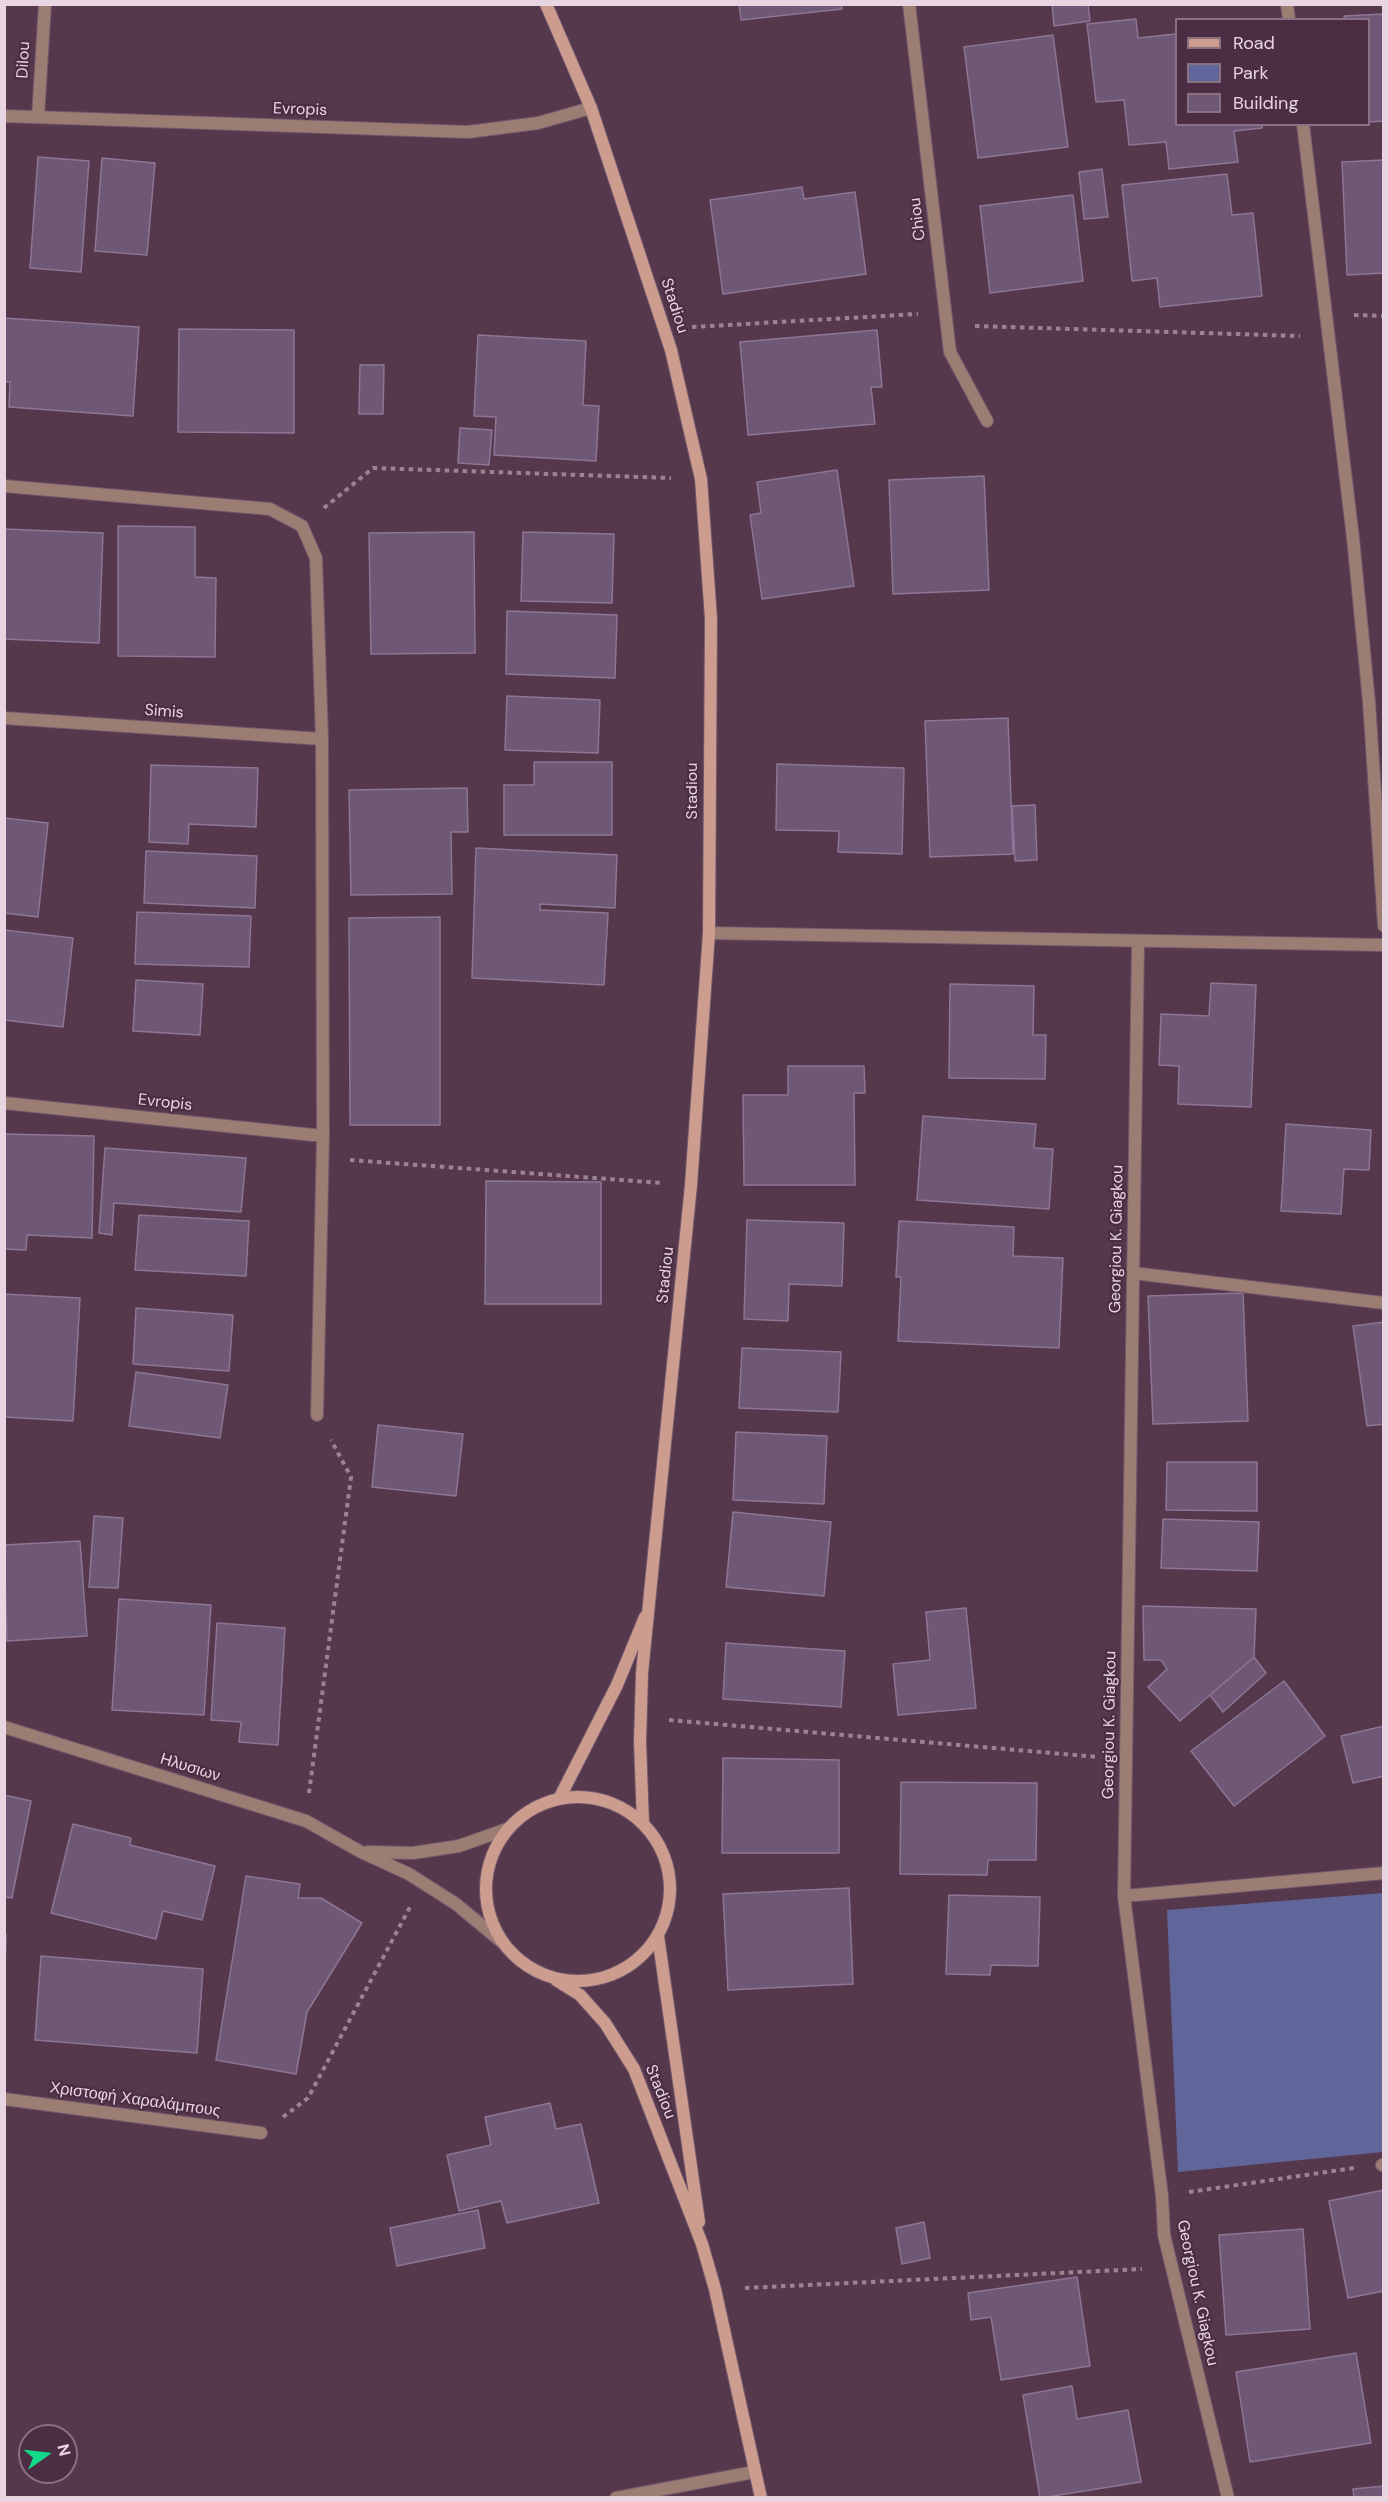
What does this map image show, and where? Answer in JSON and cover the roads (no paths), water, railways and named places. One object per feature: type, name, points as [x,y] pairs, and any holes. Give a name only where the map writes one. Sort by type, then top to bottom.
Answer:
[{"type":"street","name":"Dilou","points":[[38,117],[45,4]]},
{"type":"street","name":"Stadiou","points":[[546,4],[591,108],[664,329],[701,479],[711,619],[709,933],[691,1185],[651,1602],[642,1673],[643,1823]]},
{"type":"street","name":"Chiou","points":[[909,4],[950,352],[987,421]]},
{"type":"street","name":"Evropis","points":[[4,116],[468,132],[538,123],[591,108]]},
{"type":"street","points":[[1303,126],[1353,538],[1369,702],[1383,926]]},
{"type":"street","points":[[4,486],[270,509],[302,526],[316,558],[322,739],[323,1136],[317,1415]]},
{"type":"street","name":"Simis","points":[[4,718],[322,739]]},
{"type":"street","points":[[709,933],[1138,943],[1383,945]]},
{"type":"street","name":"Georgiou K. Giagkou","points":[[1138,943],[1124,1896],[1162,2196],[1164,2235],[1228,2498]]},
{"type":"street","name":"Evropis","points":[[4,1103],[323,1136]]},
{"type":"street","points":[[1133,1273],[1383,1304]]},
{"type":"street","name":"Stadiou","points":[[559,1799],[617,1685],[651,1602]]},
{"type":"street","name":"Ηλυσιων","points":[[4,1727],[306,1821],[423,1883],[456,1904],[503,1943]]},
{"type":"street","points":[[589,1797],[618,1806],[643,1823],[661,1848],[670,1877],[668,1908],[658,1936],[638,1960],[612,1975],[582,1982],[552,1978],[525,1965],[503,1943],[490,1916],[486,1885],[492,1856],[507,1829],[530,1809],[559,1799],[589,1797]]},
{"type":"street","name":"Ηλυσιων","points":[[361,1852],[413,1853],[459,1845],[507,1829]]},
{"type":"street","points":[[1124,1896],[1383,1873]]},
{"type":"street","name":"Stadiou","points":[[658,1936],[702,2244]]},
{"type":"street","name":"Stadiou","points":[[552,1978],[580,1995],[605,2023],[634,2069],[702,2244],[715,2289],[761,2498]]},
{"type":"street","name":"Χριστοφή Χαραλάμπους","points":[[4,2099],[261,2133]]},
{"type":"street","points":[[616,2498],[754,2472]]}]
